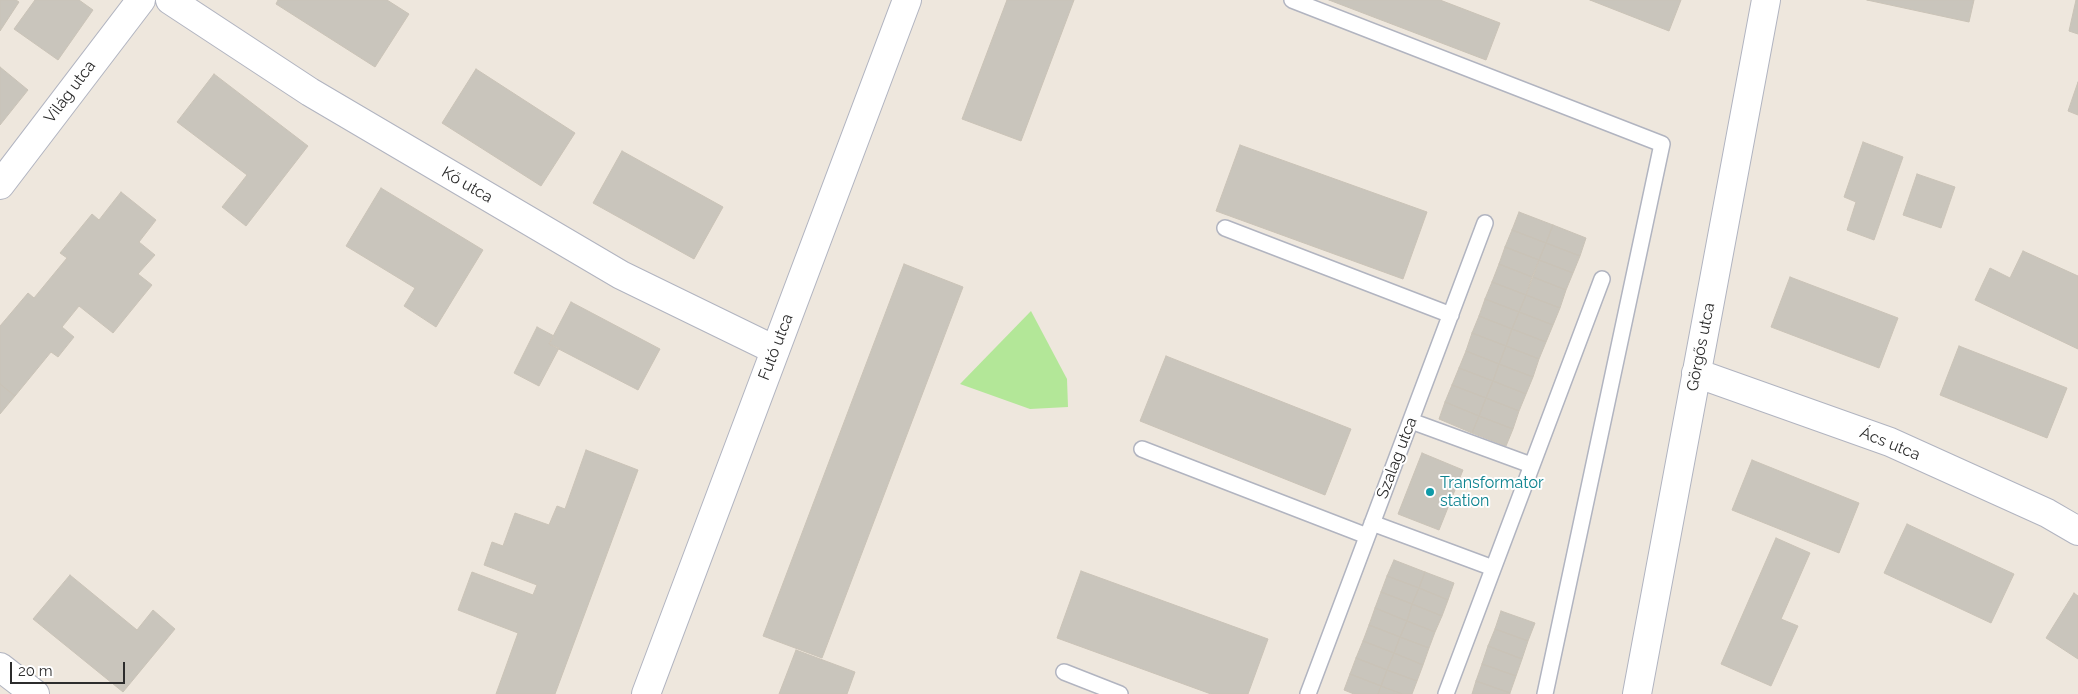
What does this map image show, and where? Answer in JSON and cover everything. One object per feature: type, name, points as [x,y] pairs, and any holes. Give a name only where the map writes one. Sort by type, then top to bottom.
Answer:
[{"type":"street","name":"Világ utca","points":[[0,184],[141,0]]},
{"type":"street","name":"Kő utca","points":[[170,0],[310,92],[621,275],[775,350]]},
{"type":"street","name":"Futó utca","points":[[646,694],[907,0]]},
{"type":"street","name":"Görgős utca","points":[[1636,694],[1766,0]]},
{"type":"street","name":"Ács utca","points":[[1696,373],[1890,442],[2047,512],[2078,531]]},
{"type":"street","points":[[0,667],[36,694]]},
{"type":"lane","points":[[1292,0],[1662,144],[1545,694]]},
{"type":"lane","name":"Szalag utca","points":[[1308,694],[1485,223]]},
{"type":"lane","points":[[1225,228],[1451,315]]},
{"type":"lane","points":[[1446,694],[1602,279]]},
{"type":"lane","points":[[1411,421],[1531,465]]},
{"type":"lane","points":[[1142,449],[1370,530],[1493,568]]},
{"type":"lane","points":[[1064,672],[1120,694]]},
{"type":"green space","points":[[1031,311],[1067,379],[1068,407],[1030,409],[960,384]]},
{"type":"building","points":[[0,0],[16,0],[19,2],[0,31]]},
{"type":"building","points":[[35,0],[79,0],[93,10],[58,60],[14,29]]},
{"type":"building","points":[[278,0],[387,0],[409,14],[375,67],[276,4]]},
{"type":"building","points":[[1007,0],[1074,0],[1021,141],[962,119]]},
{"type":"building","points":[[1329,0],[1440,0],[1500,23],[1486,60]]},
{"type":"building","points":[[1590,0],[1681,0],[1669,31]]},
{"type":"building","points":[[1867,0],[1974,0],[1969,22]]},
{"type":"building","points":[[2076,0],[2078,0],[2078,34],[2069,31]]},
{"type":"building","points":[[0,67],[28,90],[0,125]]},
{"type":"building","points":[[476,69],[575,133],[541,186],[442,123]]},
{"type":"building","points":[[214,74],[308,146],[246,226],[222,207],[247,175],[177,122]]},
{"type":"building","points":[[2078,82],[2078,115],[2068,111]]},
{"type":"building","points":[[1863,142],[1903,157],[1874,240],[1847,230],[1856,202],[1844,197]]},
{"type":"building","points":[[1240,145],[1427,212],[1403,279],[1216,211]]},
{"type":"building","points":[[622,151],[723,207],[694,259],[593,203]]},
{"type":"building","points":[[1917,174],[1955,187],[1941,228],[1903,215]]},
{"type":"building","points":[[381,188],[483,250],[436,327],[404,306],[415,288],[346,246]]},
{"type":"building","points":[[121,192],[156,220],[139,242],[155,255],[138,274],[152,285],[113,333],[79,306],[62,327],[74,337],[58,357],[51,352],[15,396],[0,384],[0,326],[28,293],[34,298],[67,258],[60,253],[92,214],[99,220]]},
{"type":"building","points":[[1519,212],[1553,225],[1546,243],[1512,230]]},
{"type":"building","points":[[1553,225],[1586,238],[1580,256],[1546,243]]},
{"type":"building","points":[[1512,230],[1546,243],[1539,260],[1505,247]]},
{"type":"building","points":[[1546,243],[1580,256],[1573,273],[1539,260]]},
{"type":"building","points":[[1505,247],[1539,260],[1532,277],[1499,264]]},
{"type":"building","points":[[2023,251],[2078,276],[2078,349],[1975,300],[1990,268],[2010,278]]},
{"type":"building","points":[[1539,260],[1573,273],[1566,290],[1533,277]]},
{"type":"building","points":[[904,264],[963,287],[822,658],[763,636]]},
{"type":"building","points":[[1499,264],[1532,277],[1526,295],[1492,282]]},
{"type":"building","points":[[1533,277],[1566,290],[1560,308],[1526,295]]},
{"type":"building","points":[[1790,277],[1898,318],[1879,368],[1771,327]]},
{"type":"building","points":[[1492,282],[1526,295],[1519,312],[1485,299]]},
{"type":"building","points":[[1526,295],[1560,308],[1553,325],[1519,312]]},
{"type":"building","points":[[1485,299],[1519,312],[1512,329],[1479,316]]},
{"type":"building","points":[[571,302],[660,349],[638,390],[549,344]]},
{"type":"building","points":[[1519,312],[1553,325],[1546,342],[1512,329]]},
{"type":"building","points":[[1479,316],[1512,329],[1506,346],[1472,333]]},
{"type":"building","points":[[537,327],[554,336],[549,344],[559,348],[539,386],[514,373]]},
{"type":"building","points":[[1512,329],[1546,342],[1539,359],[1506,346]]},
{"type":"building","points":[[1472,333],[1506,346],[1499,364],[1466,351]]},
{"type":"building","points":[[1506,346],[1539,359],[1533,377],[1499,364]]},
{"type":"building","points":[[1959,346],[2067,388],[2047,438],[1940,395]]},
{"type":"building","points":[[1466,351],[1499,364],[1493,381],[1459,368]]},
{"type":"building","points":[[1166,356],[1351,429],[1325,495],[1140,421]]},
{"type":"building","points":[[1499,364],[1533,377],[1526,394],[1493,381]]},
{"type":"building","points":[[1459,368],[1493,381],[1486,398],[1452,385]]},
{"type":"building","points":[[1493,381],[1526,394],[1519,411],[1486,398]]},
{"type":"building","points":[[0,384],[15,396],[0,414]]},
{"type":"building","points":[[1452,385],[1486,398],[1479,416],[1445,402]]},
{"type":"building","points":[[1486,398],[1519,411],[1513,429],[1479,416]]},
{"type":"building","points":[[1445,402],[1479,416],[1472,433],[1439,419]]},
{"type":"building","points":[[1479,416],[1513,429],[1506,446],[1472,433]]},
{"type":"building","points":[[586,450],[638,470],[555,694],[496,694],[518,633],[458,610],[472,572],[533,595],[537,585],[484,565],[492,542],[503,546],[515,513],[549,525],[557,506],[565,509]]},
{"type":"building","name":"Transformator station","points":[[1422,453],[1463,470],[1439,530],[1398,514]]},
{"type":"building","points":[[1752,460],[1859,503],[1839,553],[1732,510]]},
{"type":"building","points":[[1907,524],[2014,574],[1991,623],[1884,573]]},
{"type":"building","points":[[1776,538],[1810,553],[1781,619],[1798,626],[1771,686],[1721,664]]},
{"type":"building","points":[[1394,560],[1425,572],[1419,588],[1387,576]]},
{"type":"building","points":[[1081,571],[1268,639],[1248,694],[1211,694],[1057,638]]},
{"type":"building","points":[[1425,572],[1454,583],[1448,600],[1419,588]]},
{"type":"building","points":[[70,575],[137,630],[153,610],[175,629],[123,692],[33,619]]},
{"type":"building","points":[[1387,576],[1419,588],[1412,604],[1381,592]]},
{"type":"building","points":[[1419,588],[1448,600],[1442,616],[1412,604]]},
{"type":"building","points":[[1381,592],[1412,604],[1407,621],[1375,608]]},
{"type":"building","points":[[2074,593],[2078,596],[2078,659],[2046,638]]},
{"type":"building","points":[[1412,604],[1442,616],[1435,632],[1407,621]]},
{"type":"building","points":[[1375,608],[1407,621],[1400,637],[1369,625]]},
{"type":"building","points":[[1501,611],[1535,623],[1528,641],[1495,629]]},
{"type":"building","points":[[1407,621],[1435,632],[1429,648],[1400,637]]},
{"type":"building","points":[[1369,625],[1400,637],[1394,653],[1363,641]]},
{"type":"building","points":[[1495,629],[1528,641],[1522,659],[1488,646]]},
{"type":"building","points":[[1400,637],[1429,648],[1423,665],[1394,653]]},
{"type":"building","points":[[1363,641],[1394,653],[1387,670],[1356,658]]},
{"type":"building","points":[[1488,646],[1522,659],[1516,676],[1482,664]]},
{"type":"building","points":[[796,650],[855,672],[847,694],[779,694]]},
{"type":"building","points":[[1394,653],[1423,665],[1417,681],[1387,670]]},
{"type":"building","points":[[1356,658],[1387,670],[1381,686],[1350,674]]},
{"type":"building","points":[[1482,664],[1516,676],[1510,693],[1476,681]]},
{"type":"building","points":[[1387,670],[1417,681],[1412,694],[1402,694],[1381,686]]},
{"type":"building","points":[[1350,674],[1381,686],[1378,694],[1354,694],[1344,690]]},
{"type":"building","points":[[1476,681],[1510,693],[1510,694],[1472,694]]},
{"type":"building","points":[[1381,686],[1402,694],[1378,694]]},
{"type":"place","name":"Transformator station","points":[[1430,492]]}]
